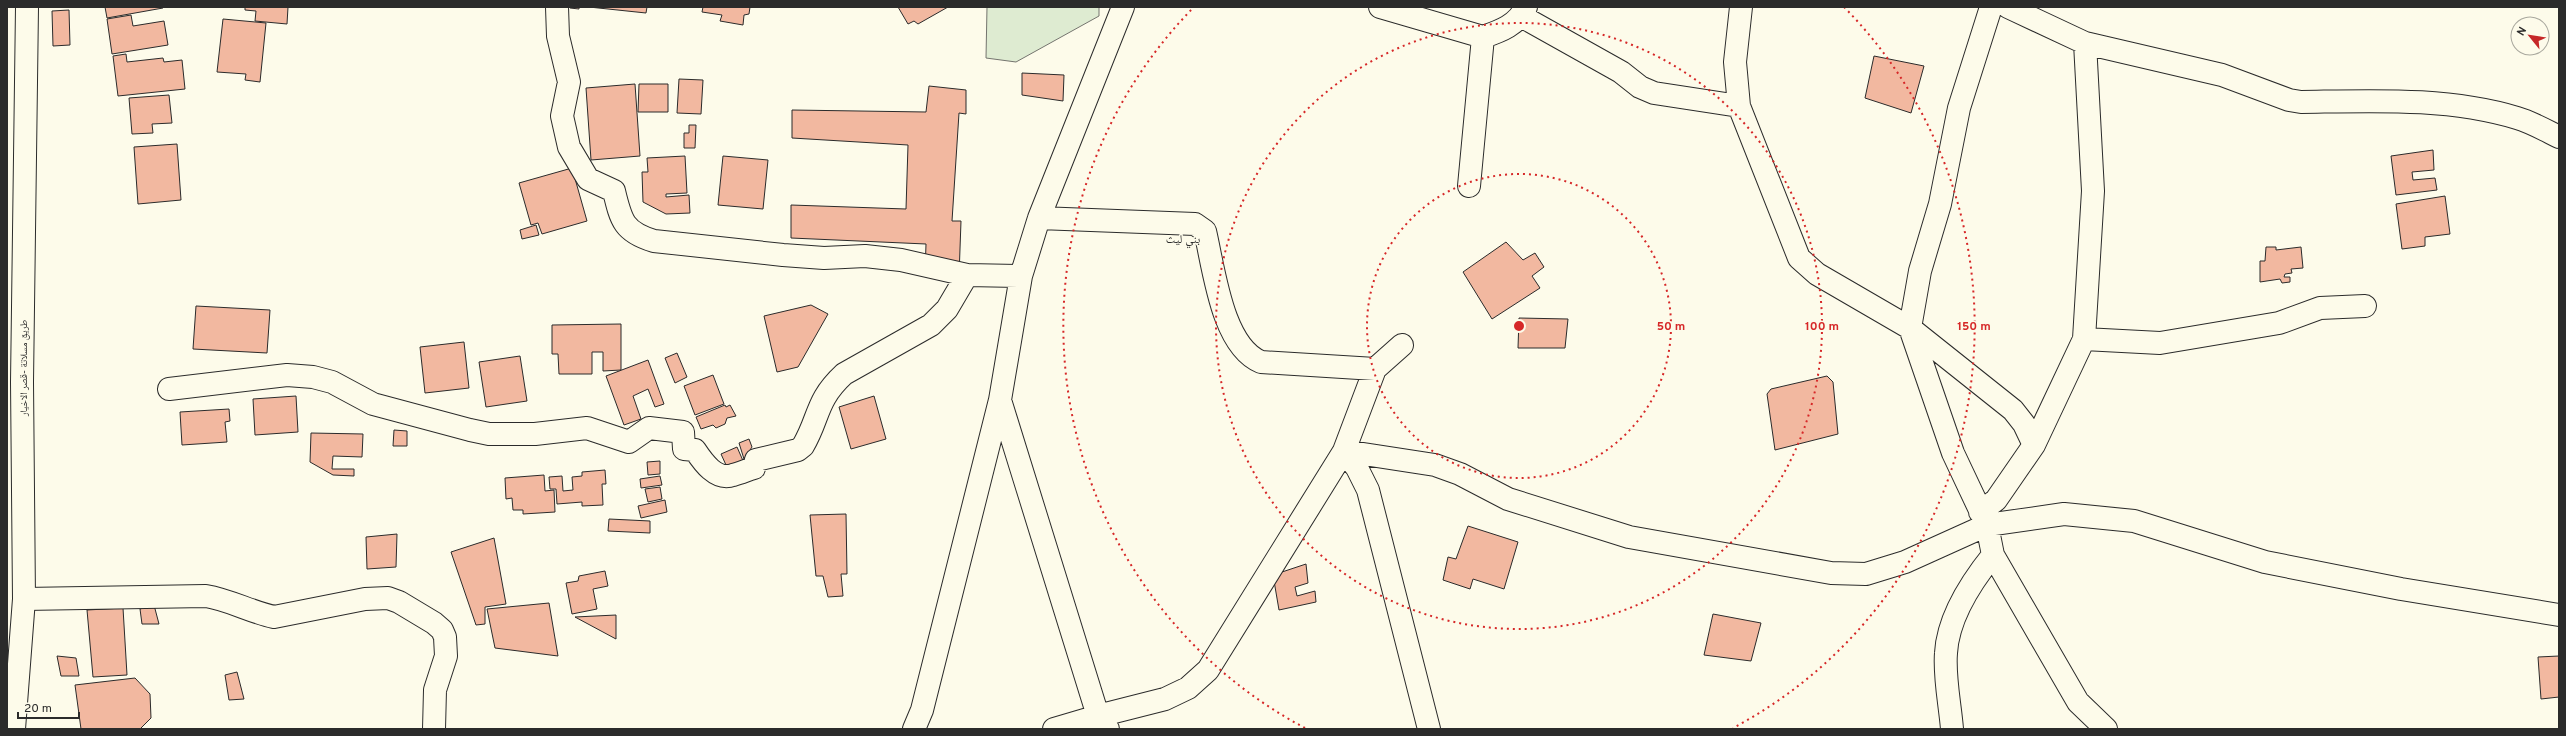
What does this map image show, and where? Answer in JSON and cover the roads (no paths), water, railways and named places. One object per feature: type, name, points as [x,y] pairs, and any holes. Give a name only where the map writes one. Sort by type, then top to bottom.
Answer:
[{"type":"street","name":"طريق مسلاتة -قصر الاخيار","points":[[14,729],[24,600],[22,382],[27,7]]},
{"type":"street","points":[[557,7],[558,36],[569,82],[562,116],[569,147],[588,179],[614,191],[627,228],[639,236],[654,242],[783,255],[824,258],[865,256],[901,260],[967,275],[1021,276]]},
{"type":"street","points":[[914,729],[922,710],[1000,400],[1021,276],[1039,218],[1124,7]]},
{"type":"street","points":[[1380,7],[1483,37],[1510,26],[1524,11],[1621,72],[1640,87],[1654,93],[1739,106]]},
{"type":"street","points":[[1741,7],[1735,62],[1739,106],[1799,258],[1817,274],[1910,328],[2013,410],[2024,424],[2034,445]]},
{"type":"street","points":[[1991,7],[1959,108],[1940,204],[1920,271],[1910,328],[1953,453],[1983,518],[1993,555],[2078,702],[2106,729]]},
{"type":"street","points":[[2008,7],[2085,43],[2222,75],[2289,100],[2301,102],[2406,101],[2459,105],[2519,118],[2559,137]]},
{"type":"street","points":[[1469,186],[1483,37]]},
{"type":"street","points":[[1344,451],[1435,466],[1460,474],[1508,499],[1629,537],[1832,573],[1866,574],[1905,562],[1983,518],[2034,445],[2084,339],[2093,191],[2085,43]]},
{"type":"street","points":[[1039,218],[1194,224],[1200,226],[1205,231],[1227,321],[1242,350],[1254,359],[1262,362],[1375,369]]},
{"type":"street","points":[[169,389],[287,375],[332,382],[373,404],[489,434],[535,434],[587,428],[629,442],[649,428],[684,432],[684,449],[695,450],[704,464],[721,476],[732,476],[754,468],[756,460],[798,450],[803,446],[820,404],[833,385],[844,374],[939,318],[967,275]]},
{"type":"street","points":[[2084,339],[2160,343],[2279,323],[2320,308],[2365,306]]},
{"type":"street","points":[[1054,729],[1103,722],[1165,699],[1188,688],[1208,670],[1344,451],[1375,369],[1402,345]]},
{"type":"street","points":[[1000,400],[1103,722]]},
{"type":"street","points":[[1344,451],[1358,468],[1368,490],[1429,729]]},
{"type":"street","points":[[1983,518],[2064,514],[2134,521],[2265,562],[2401,588],[2559,615]]},
{"type":"street","points":[[1952,729],[1946,652],[1955,616],[1972,580],[1993,555]]},
{"type":"street","points":[[24,600],[206,596],[220,598],[260,614],[274,617],[365,599],[388,598],[399,602],[434,623],[442,630],[445,637],[446,656],[435,690],[434,729]]},
{"type":"district","name":"بني ليث","points":[[1183,239]]}]
